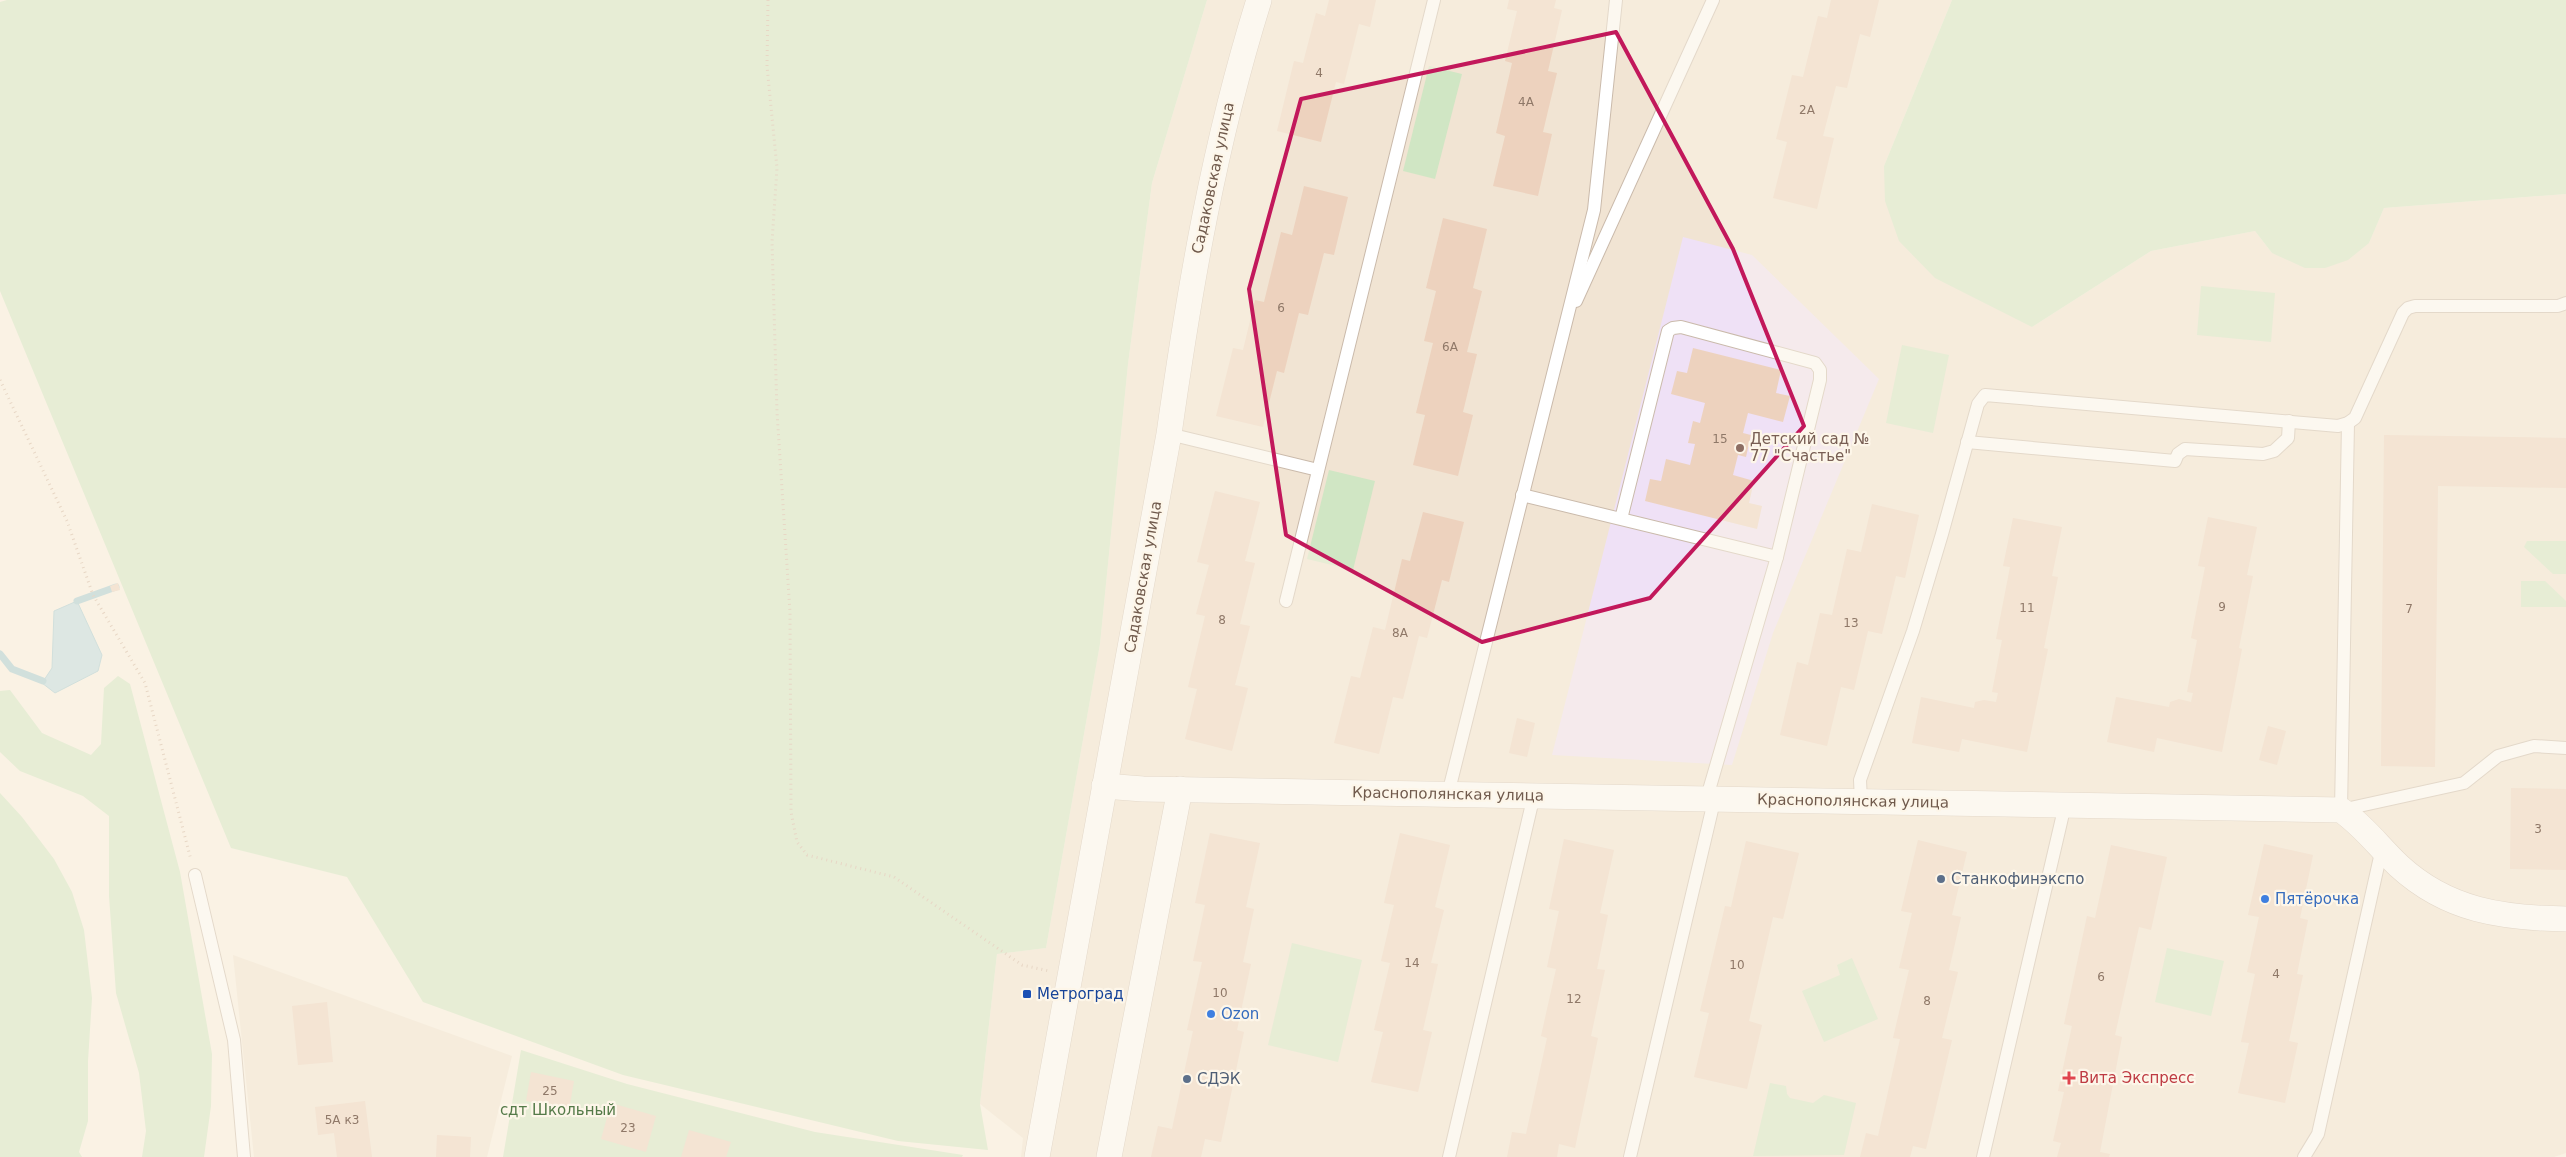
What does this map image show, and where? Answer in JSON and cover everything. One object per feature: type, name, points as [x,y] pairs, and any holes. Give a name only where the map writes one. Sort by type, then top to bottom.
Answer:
[{"type":"street","name":"Садаковская улица","points":[[1037,1157],[1169,434],[1186,314],[1207,197],[1237,70],[1259,0]]},
{"type":"street","name":"Краснополянская улица","points":[[1104,786],[1180,790],[1711,797],[2342,810]]},
{"type":"street","points":[[1109,1157],[1180,790]]},
{"type":"street","points":[[2342,810],[2370,833],[2399,866],[2421,883],[2444,897],[2469,907],[2518,918],[2566,919]]},
{"type":"lane","points":[[1286,601],[1434,0]]},
{"type":"lane","points":[[1448,794],[1596,200],[1616,0]]},
{"type":"lane","points":[[1563,328],[1713,0]]},
{"type":"lane","points":[[1861,801],[1860,780],[1912,631],[1981,398],[1991,394],[2338,426],[2348,423],[2355,418],[2403,313],[2408,308],[2415,306],[2558,306],[2566,303]]},
{"type":"lane","points":[[1621,519],[1668,331],[1681,327],[1806,358],[1815,363],[1820,370],[1820,380],[1777,557],[1711,797],[1630,1157]]},
{"type":"lane","points":[[1967,442],[2175,461],[2178,454],[2185,449],[2263,454],[2274,451],[2288,438],[2289,421]]},
{"type":"lane","points":[[2348,423],[2342,810],[2464,783],[2498,756],[2534,746],[2566,748]]},
{"type":"lane","points":[[1169,434],[1318,470]]},
{"type":"lane","points":[[1522,495],[1777,557]]},
{"type":"lane","points":[[1449,1157],[1534,795]]},
{"type":"lane","points":[[1983,1157],[2065,805]]},
{"type":"lane","points":[[2304,1157],[2318,1134],[2382,848]]},
{"type":"lane","points":[[196,875],[234,1040],[244,1157]]},
{"type":"path","points":[[768,0],[767,66],[777,168],[772,242],[777,412],[790,612],[791,812],[796,842],[807,855],[894,877],[1022,965],[1069,976]]},
{"type":"path","points":[[0,380],[67,521],[93,595],[145,683],[196,875]]},
{"type":"highlighted area","points":[[1616,32],[1733,249],[1804,426],[1650,598],[1482,642],[1286,535],[1249,289],[1301,99]]},
{"type":"shaded area","points":[[1207,0],[1952,0],[1884,166],[2032,327],[2151,251],[2255,231],[2272,253],[2369,243],[2384,208],[2566,194],[2566,1153],[2554,1157],[1021,1157],[1023,1138],[980,1104],[997,954],[1046,948],[1100,644],[1128,364],[1152,183]]},
{"type":"shaded area","name":"Детский сад № 77 \"Счастье\"","points":[[1683,237],[1752,255],[1879,379],[1773,633],[1732,765],[1552,755]]},
{"type":"shaded area","points":[[233,955],[512,1056],[487,1157],[254,1157]]},
{"type":"green space","points":[[7,0],[1207,0],[1152,183],[1128,364],[1100,644],[1046,948],[997,954],[980,1104],[988,1150],[898,1141],[623,1075],[423,1002],[347,877],[231,848],[0,291],[0,2]]},
{"type":"green space","points":[[1952,0],[2566,0],[2566,194],[2384,208],[2369,243],[2348,260],[2325,268],[2305,268],[2272,253],[2255,231],[2151,251],[2032,327],[1935,278],[1899,241],[1885,201],[1884,166]]},
{"type":"green space","points":[[1429,66],[1462,74],[1435,179],[1403,171]]},
{"type":"green space","points":[[2201,286],[2275,293],[2271,342],[2197,335]]},
{"type":"green space","points":[[1902,345],[1949,355],[1933,433],[1886,423]]},
{"type":"green space","points":[[1329,470],[1375,481],[1353,570],[1307,559]]},
{"type":"green space","points":[[2527,541],[2566,541],[2566,574],[2553,574],[2524,547]]},
{"type":"green space","points":[[2521,581],[2545,581],[2566,601],[2566,607],[2521,607]]},
{"type":"green space","points":[[118,676],[130,684],[180,872],[212,1054],[211,1106],[204,1157],[142,1157],[146,1131],[139,1073],[116,993],[109,896],[109,816],[83,796],[20,771],[0,752],[0,691],[10,690],[42,733],[91,755],[101,744],[104,688]]},
{"type":"green space","points":[[0,793],[22,817],[54,859],[72,892],[84,930],[92,998],[88,1061],[88,1121],[79,1152],[82,1157],[0,1157]]},
{"type":"green space","points":[[1292,943],[1362,960],[1338,1062],[1268,1045]]},
{"type":"green space","points":[[2167,948],[2224,961],[2211,1016],[2155,1002]]},
{"type":"green space","points":[[1852,958],[1878,1019],[1824,1042],[1802,991],[1840,975],[1837,965]]},
{"type":"green space","name":"сдт Школьный","points":[[521,1050],[627,1084],[815,1132],[963,1155],[962,1157],[503,1157]]},
{"type":"green space","points":[[1770,1083],[1786,1086],[1787,1094],[1790,1098],[1813,1103],[1824,1095],[1856,1103],[1844,1155],[1753,1156]]},
{"type":"water","points":[[77,601],[102,655],[98,671],[55,693],[42,683],[52,668],[54,611]]},
{"type":"building","points":[[1329,0],[1376,0],[1370,27],[1359,24],[1344,84],[1336,82],[1321,142],[1277,131],[1294,61],[1303,63],[1316,13],[1325,16]]},
{"type":"building","points":[[1509,0],[1556,0],[1554,8],[1562,10],[1548,71],[1557,73],[1543,132],[1552,134],[1538,196],[1493,186],[1505,136],[1496,133],[1512,63],[1505,61],[1517,11],[1507,9]]},
{"type":"building","points":[[1831,0],[1879,0],[1870,37],[1860,34],[1847,88],[1836,86],[1823,136],[1834,138],[1817,209],[1773,198],[1787,142],[1776,139],[1792,75],[1803,77],[1818,16],[1827,18]]},
{"type":"building","points":[[1304,186],[1348,197],[1334,255],[1324,253],[1308,315],[1299,313],[1284,373],[1277,371],[1263,427],[1216,416],[1233,348],[1243,350],[1255,300],[1264,302],[1281,232],[1292,235]]},
{"type":"building","points":[[1443,218],[1487,229],[1473,288],[1482,291],[1467,352],[1477,354],[1463,412],[1473,415],[1458,476],[1413,465],[1425,415],[1416,413],[1433,343],[1424,341],[1436,291],[1426,288]]},
{"type":"building","points":[[1693,348],[1781,370],[1776,393],[1790,396],[1783,422],[1748,413],[1743,433],[1751,435],[1746,457],[1738,455],[1733,475],[1754,481],[1749,503],[1762,506],[1757,529],[1645,501],[1650,479],[1661,481],[1666,459],[1690,465],[1695,444],[1688,443],[1693,421],[1700,423],[1705,403],[1671,394],[1677,371],[1687,373]]},
{"type":"building","points":[[2384,435],[2566,438],[2566,488],[2438,486],[2435,767],[2381,766]]},
{"type":"building","points":[[1215,491],[1260,502],[1245,561],[1255,563],[1240,624],[1250,626],[1235,685],[1248,688],[1232,751],[1185,739],[1197,689],[1188,687],[1205,616],[1196,614],[1209,565],[1197,562]]},
{"type":"building","points":[[1872,504],[1919,515],[1905,578],[1896,576],[1882,634],[1868,631],[1854,690],[1841,687],[1827,746],[1780,735],[1797,662],[1808,665],[1820,613],[1832,615],[1847,549],[1861,552]]},
{"type":"building","points":[[1423,512],[1464,522],[1449,582],[1442,580],[1427,638],[1419,636],[1403,699],[1393,697],[1379,754],[1334,743],[1351,676],[1360,678],[1373,627],[1385,630],[1402,559],[1410,561]]},
{"type":"building","points":[[2208,517],[2257,527],[2247,575],[2253,576],[2239,648],[2242,649],[2222,752],[2157,738],[2154,752],[2107,742],[2116,697],[2169,707],[2170,702],[2179,699],[2191,702],[2193,693],[2187,692],[2197,640],[2191,638],[2205,567],[2198,566]]},
{"type":"building","points":[[2013,518],[2062,527],[2052,576],[2058,577],[2044,648],[2048,649],[2027,752],[1962,739],[1959,752],[1912,743],[1921,697],[1974,708],[1975,702],[1984,700],[1996,702],[1998,693],[1992,692],[2002,640],[1996,639],[2010,567],[2003,566]]},
{"type":"building","points":[[118,583],[120,590],[112,592],[110,586]]},
{"type":"building","points":[[1517,718],[1535,723],[1527,757],[1509,753]]},
{"type":"building","points":[[2268,726],[2286,731],[2277,765],[2259,760]]},
{"type":"building","points":[[2511,788],[2566,789],[2566,870],[2510,869]]},
{"type":"building","points":[[1210,833],[1260,843],[1246,907],[1254,909],[1243,962],[1251,964],[1237,1030],[1244,1032],[1221,1142],[1205,1139],[1201,1157],[1151,1157],[1158,1126],[1172,1129],[1193,1031],[1187,1030],[1202,962],[1193,961],[1205,905],[1195,903]]},
{"type":"building","points":[[1400,833],[1450,845],[1435,907],[1444,910],[1431,963],[1438,964],[1423,1030],[1432,1032],[1418,1092],[1371,1082],[1383,1032],[1374,1030],[1390,963],[1381,961],[1394,905],[1384,903]]},
{"type":"building","points":[[1564,839],[1614,850],[1600,913],[1608,915],[1597,969],[1605,970],[1591,1036],[1598,1038],[1575,1148],[1559,1144],[1557,1157],[1507,1157],[1512,1132],[1526,1134],[1547,1038],[1541,1036],[1556,969],[1547,967],[1559,911],[1549,909]]},
{"type":"building","points":[[1918,840],[1967,852],[1952,915],[1961,917],[1949,970],[1958,972],[1942,1038],[1952,1040],[1926,1149],[1913,1146],[1910,1157],[1860,1157],[1866,1133],[1878,1136],[1900,1039],[1893,1038],[1909,970],[1899,968],[1912,913],[1901,911]]},
{"type":"building","points":[[1746,841],[1799,853],[1783,919],[1773,917],[1749,1021],[1762,1025],[1747,1089],[1694,1077],[1709,1013],[1700,1011],[1725,906],[1731,907]]},
{"type":"building","points":[[2264,844],[2313,855],[2300,918],[2308,920],[2297,974],[2303,975],[2289,1041],[2298,1043],[2285,1103],[2238,1093],[2249,1043],[2241,1042],[2255,974],[2247,972],[2259,917],[2248,915]]},
{"type":"building","points":[[2111,845],[2167,857],[2151,930],[2139,927],[2115,1035],[2122,1037],[2100,1152],[2110,1154],[2109,1157],[2057,1157],[2061,1143],[2053,1141],[2064,1092],[2058,1091],[2072,1026],[2064,1024],[2087,916],[2095,918]]},
{"type":"building","points":[[327,1002],[333,1062],[298,1065],[292,1006]]},
{"type":"building","points":[[531,1072],[574,1081],[569,1110],[526,1101]]},
{"type":"building","points":[[365,1101],[372,1157],[337,1157],[334,1133],[318,1135],[315,1107]]},
{"type":"building","points":[[611,1103],[656,1116],[646,1152],[601,1139]]},
{"type":"building","points":[[689,1130],[731,1142],[726,1157],[681,1157]]},
{"type":"building","points":[[437,1135],[471,1137],[470,1157],[436,1157]]},
{"type":"waterway","points":[[77,601],[116,587]]},
{"type":"waterway","points":[[0,654],[12,669],[43,681]]},
{"type":"place","name":"Детский сад № 77 \"Счастье\"","points":[[1740,448]]},
{"type":"place","name":"Станкофинэкспо","points":[[1941,879]]},
{"type":"place","name":"Пятёрочка","points":[[2265,899]]},
{"type":"place","name":"Метроград","points":[[1027,994]]},
{"type":"place","name":"Ozon","points":[[1211,1014]]},
{"type":"place","name":"Вита Экспресс","points":[[2069,1078]]},
{"type":"place","name":"СДЭК","points":[[1187,1079]]}]
